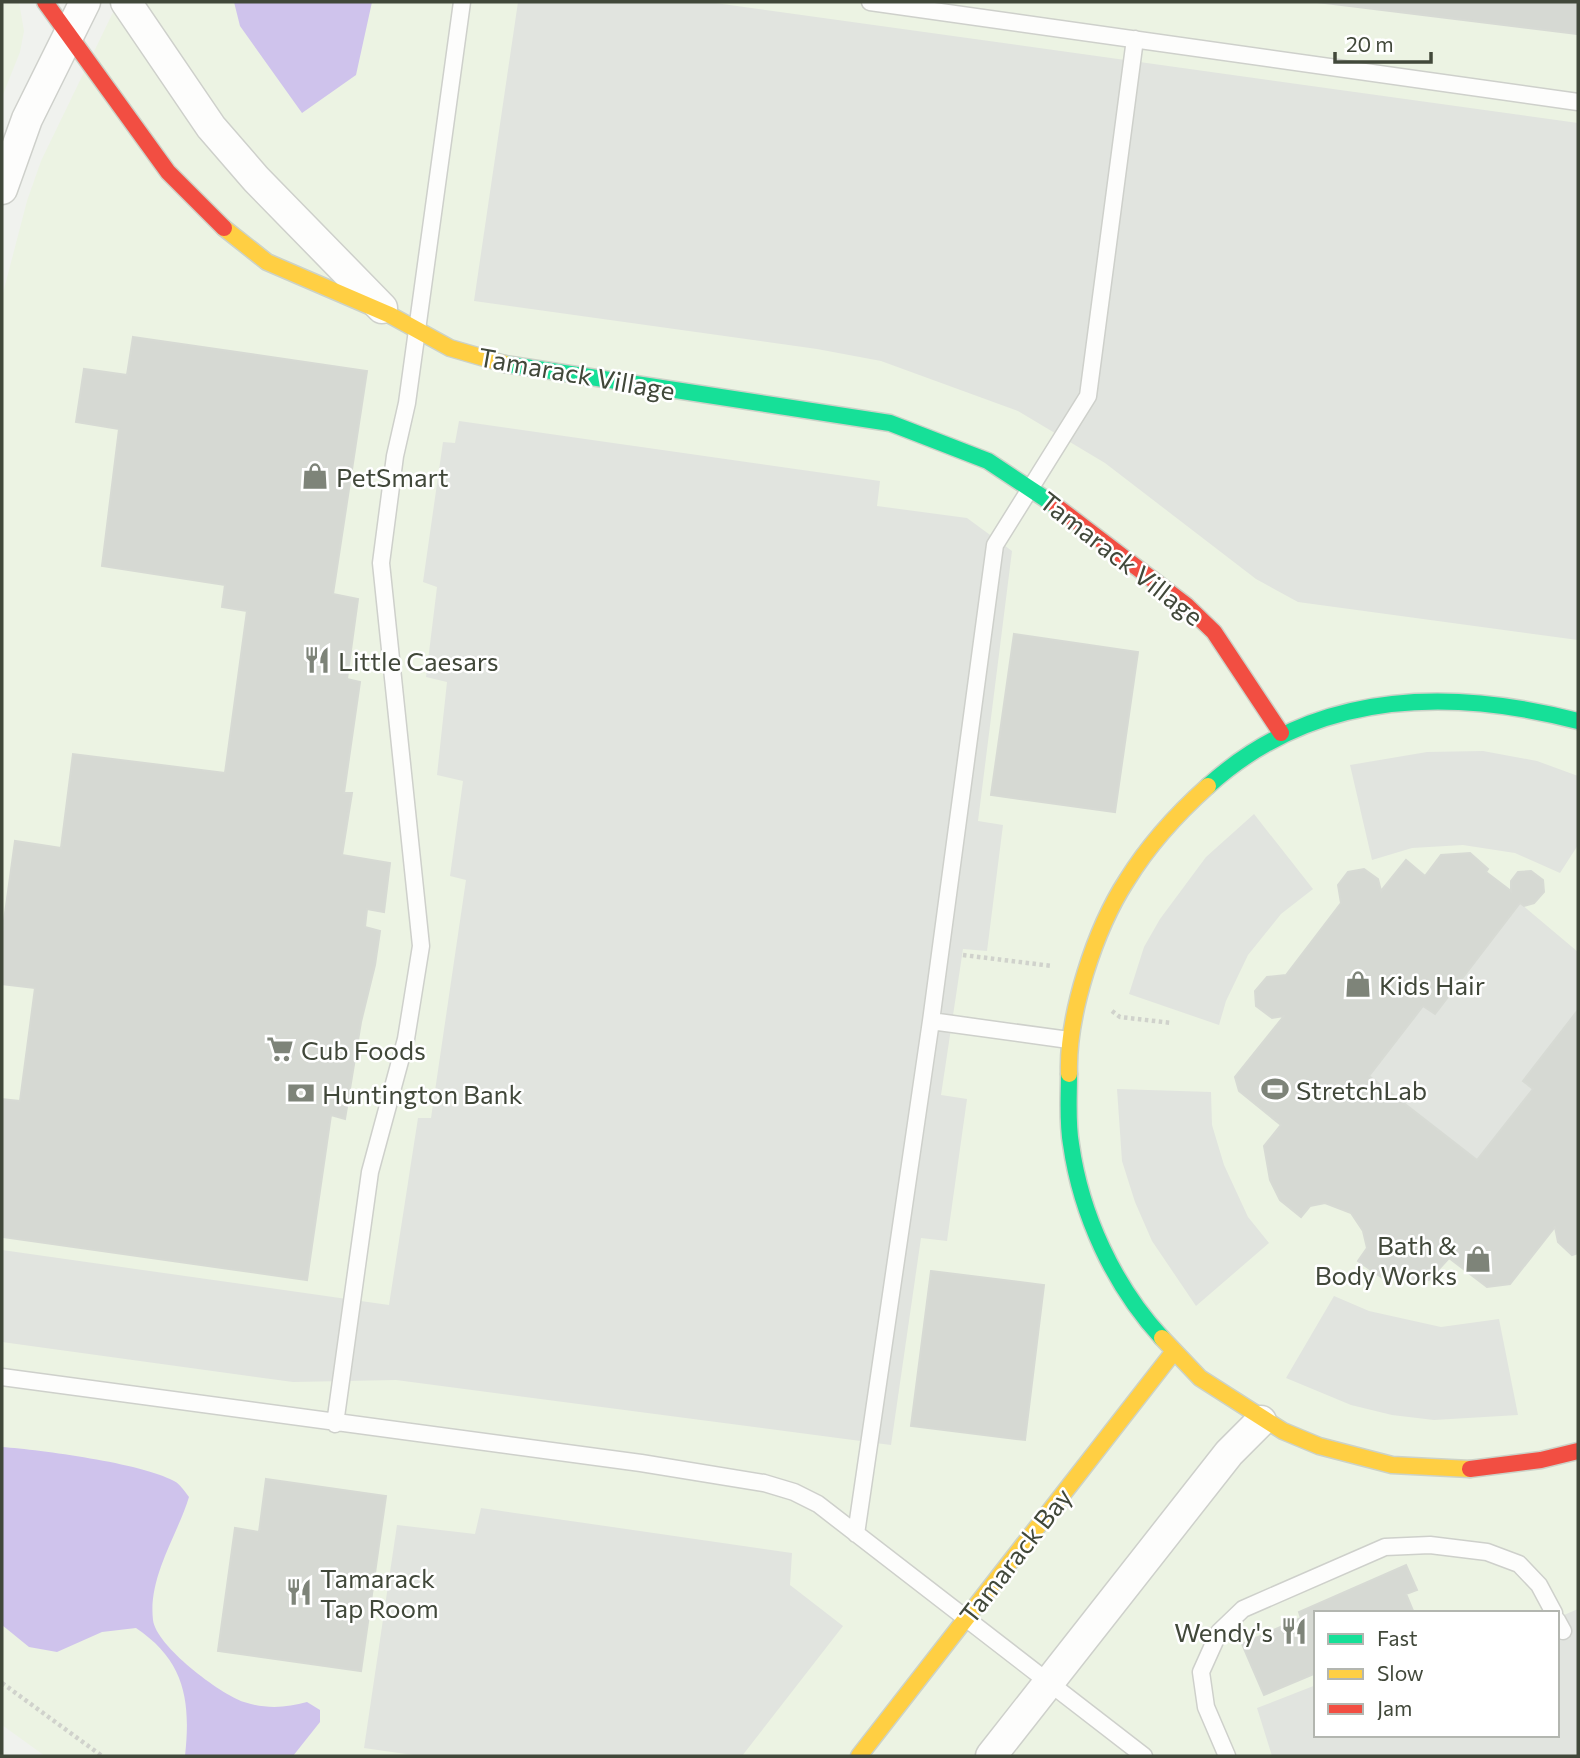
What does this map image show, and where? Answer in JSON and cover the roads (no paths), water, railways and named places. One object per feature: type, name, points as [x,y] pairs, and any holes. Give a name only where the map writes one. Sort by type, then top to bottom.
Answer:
[{"type":"street","name":"Tamarack Village","points":[[45,2],[167,172],[220,225],[267,262],[390,315],[450,348],[495,362],[542,372],[890,423],[988,461],[1032,487],[1186,605],[1214,632],[1281,733]]},
{"type":"street","points":[[2,190],[27,119],[85,2]]},
{"type":"street","name":"Tamarack Village","points":[[126,2],[211,127],[256,179],[390,315]]},
{"type":"street","points":[[1578,721],[1534,709],[1478,699],[1415,700],[1357,711],[1281,733],[1220,774],[1170,822],[1138,862],[1104,916],[1081,974],[1069,1040],[1065,1105],[1072,1158],[1083,1199],[1120,1285],[1145,1322],[1172,1354],[1211,1388],[1261,1421],[1323,1450],[1382,1464],[1443,1471],[1518,1465],[1578,1453]]},
{"type":"street","name":"Tamarack Bay","points":[[859,1756],[1172,1354]]},
{"type":"street","points":[[991,1756],[1229,1453],[1261,1421]]},
{"type":"lane","points":[[335,1424],[370,1172],[406,1039],[421,946],[381,563],[395,456],[407,403],[462,2]]},
{"type":"lane","points":[[870,2],[1578,102]]},
{"type":"lane","points":[[856,1534],[931,1021],[995,545],[1087,396],[1135,39]]},
{"type":"lane","points":[[931,1021],[1069,1040]]},
{"type":"lane","points":[[2,1377],[335,1424],[641,1463],[764,1483],[793,1492],[818,1504],[1144,1756]]},
{"type":"lane","points":[[1227,1756],[1206,1707],[1201,1672],[1219,1632],[1243,1609],[1385,1547],[1430,1545],[1487,1552],[1518,1564],[1539,1585],[1552,1611]]},
{"type":"place","name":"PetSmart","points":[[315,476]]},
{"type":"place","name":"Little Caesars","points":[[317,660]]},
{"type":"place","name":"Kids Hair","points":[[1358,984]]},
{"type":"place","name":"Cub Foods","points":[[280,1049]]},
{"type":"place","name":"StretchLab","points":[[1275,1089]]},
{"type":"place","name":"Huntington Bank","points":[[301,1093]]},
{"type":"place","name":"Bath & Body Works","points":[[1478,1259]]},
{"type":"place","name":"Tamarack Tap Room","points":[[299,1592]]},
{"type":"place","name":"Wendy's","points":[[1294,1631]]}]
